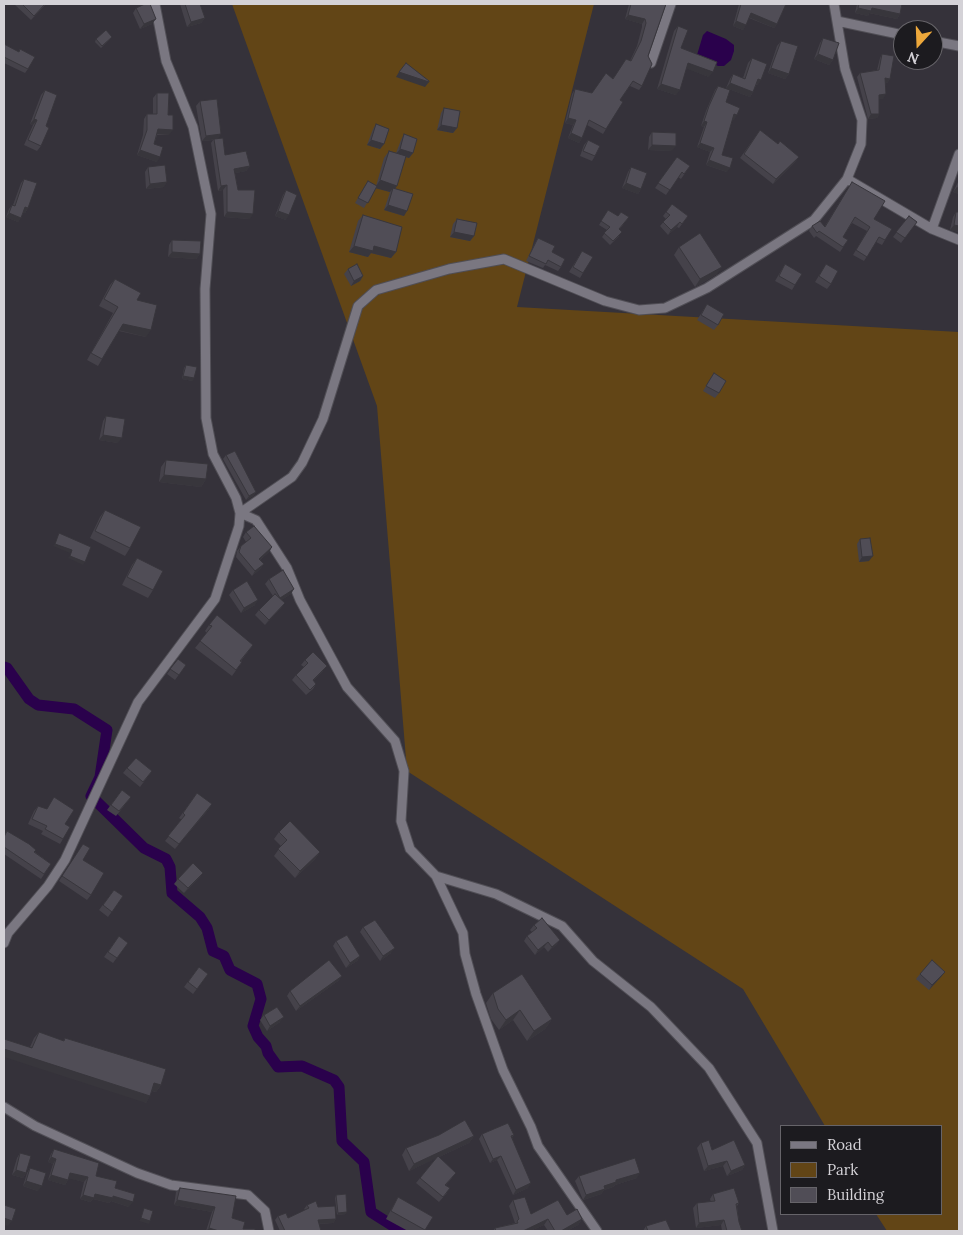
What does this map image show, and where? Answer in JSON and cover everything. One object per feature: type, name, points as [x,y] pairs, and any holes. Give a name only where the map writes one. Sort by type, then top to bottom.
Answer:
[{"type":"street","points":[[4,943],[8,933],[48,886],[65,860],[99,790],[111,756],[138,702],[215,599],[239,526],[240,513],[236,498],[213,454],[206,418],[205,289],[211,214],[193,127],[166,61],[154,4]]},
{"type":"street","points":[[651,63],[671,4]]},
{"type":"street","points":[[240,513],[292,477],[302,463],[323,419],[358,306],[376,290],[449,269],[504,259],[606,301],[639,310],[665,308],[707,288],[814,220],[847,179],[861,144],[862,120],[845,69],[834,4]]},
{"type":"street","points":[[837,21],[893,33]]},
{"type":"street","points":[[943,43],[959,46]]},
{"type":"street","points":[[932,229],[959,154]]},
{"type":"street","points":[[847,179],[932,229],[959,240]]},
{"type":"street","points":[[240,513],[256,520],[287,568],[300,600],[347,687],[395,742],[404,771],[401,821],[410,849],[436,876],[463,933],[465,954],[476,994],[503,1070],[531,1127],[538,1146],[566,1190],[597,1231]]},
{"type":"street","points":[[436,876],[496,894],[562,926],[593,961],[651,1007],[709,1068],[757,1143],[774,1231]]},
{"type":"street","points":[[4,1108],[52,1134],[137,1173],[171,1185],[248,1195],[265,1211],[269,1231]]},
{"type":"green space","points":[[232,4],[594,4],[517,307],[959,332],[959,1231],[887,1231],[877,1215],[943,1215],[943,1125],[824,1125],[743,989],[407,771],[377,406]]},
{"type":"shaded area","points":[[707,31],[726,39],[734,45],[731,60],[724,66],[718,66],[697,55],[703,35]]},
{"type":"building","points":[[22,4],[45,4],[34,16]]},
{"type":"building","points":[[150,4],[156,19],[144,24],[136,8]]},
{"type":"building","points":[[185,4],[200,4],[205,18],[191,22]]},
{"type":"building","points":[[631,4],[666,4],[648,56],[652,64],[642,86],[633,81],[620,100],[623,102],[606,129],[589,120],[582,138],[571,133],[576,120],[568,118],[575,89],[592,93],[606,73],[613,79],[626,59],[631,61],[641,41],[646,23],[645,19],[628,15]]},
{"type":"building","points":[[741,4],[786,4],[777,24],[751,13],[746,25],[736,21]]},
{"type":"building","points":[[859,4],[902,4],[900,14],[872,8],[871,11],[858,8]]},
{"type":"building","points":[[678,26],[688,30],[681,48],[717,62],[713,72],[688,63],[680,90],[661,84]]},
{"type":"building","points":[[106,30],[112,37],[102,46],[96,39]]},
{"type":"building","points":[[823,38],[839,43],[833,60],[818,54]]},
{"type":"building","points":[[781,41],[798,46],[789,74],[771,68]]},
{"type":"building","points":[[4,44],[19,52],[20,49],[35,57],[28,69],[4,57]]},
{"type":"building","points":[[882,54],[893,56],[890,79],[885,78],[886,94],[879,95],[879,114],[871,114],[860,73],[879,70]]},
{"type":"building","points":[[752,58],[767,64],[761,80],[758,79],[753,92],[730,83],[733,74],[745,79]]},
{"type":"building","points":[[406,63],[429,81],[429,82],[399,72]]},
{"type":"building","points":[[718,86],[730,90],[726,102],[740,108],[737,115],[734,114],[722,155],[733,158],[730,168],[709,160],[714,148],[700,143],[707,122],[704,121]]},
{"type":"building","points":[[45,90],[57,95],[46,126],[49,128],[41,146],[28,140],[37,120],[34,119]]},
{"type":"building","points":[[157,93],[169,93],[168,115],[173,115],[173,130],[158,129],[154,144],[163,147],[160,157],[140,150],[147,130],[147,114],[157,114]]},
{"type":"building","points":[[217,99],[221,134],[206,136],[200,101]]},
{"type":"building","points":[[444,108],[460,111],[457,128],[441,125]]},
{"type":"building","points":[[376,124],[389,129],[384,144],[371,140]]},
{"type":"building","points":[[760,130],[778,144],[780,141],[799,157],[776,179],[744,154]]},
{"type":"building","points":[[652,132],[676,133],[676,146],[652,145]]},
{"type":"building","points":[[404,134],[417,139],[413,153],[400,149]]},
{"type":"building","points":[[223,138],[225,155],[246,151],[250,166],[234,169],[238,190],[255,190],[253,214],[227,212],[227,185],[221,186],[214,139]]},
{"type":"building","points":[[588,140],[600,146],[595,156],[583,151]]},
{"type":"building","points":[[389,151],[406,156],[397,186],[380,180]]},
{"type":"building","points":[[677,157],[690,166],[684,174],[682,172],[670,190],[658,183]]},
{"type":"building","points":[[165,165],[167,182],[150,184],[148,167]]},
{"type":"building","points":[[631,167],[647,173],[641,189],[626,183]]},
{"type":"building","points":[[24,179],[37,183],[28,208],[25,207],[21,218],[9,213],[12,205],[15,206]]},
{"type":"building","points":[[368,181],[377,186],[368,203],[358,198]]},
{"type":"building","points":[[852,182],[885,201],[874,219],[892,229],[885,240],[879,237],[867,257],[856,250],[870,227],[855,217],[843,237],[848,240],[843,247],[819,231],[817,233],[812,226],[820,221],[825,227]]},
{"type":"building","points":[[393,188],[413,194],[407,211],[388,205]]},
{"type":"building","points":[[286,190],[297,195],[289,215],[278,211]]},
{"type":"building","points":[[672,204],[688,216],[682,224],[680,222],[671,230],[663,222],[670,215],[666,212]]},
{"type":"building","points":[[608,210],[618,216],[621,212],[629,217],[619,229],[622,232],[613,241],[604,233],[610,227],[601,221]]},
{"type":"building","points":[[956,212],[959,212],[959,226],[954,225]]},
{"type":"building","points":[[363,215],[402,227],[396,252],[374,246],[373,251],[354,246]]},
{"type":"building","points":[[909,216],[917,222],[905,238],[896,232]]},
{"type":"building","points":[[457,219],[477,223],[474,236],[454,232]]},
{"type":"building","points":[[700,233],[722,267],[700,279],[679,247]]},
{"type":"building","points":[[538,238],[555,246],[552,252],[565,259],[561,267],[548,260],[546,264],[529,256]]},
{"type":"building","points":[[172,240],[201,241],[200,254],[172,252]]},
{"type":"building","points":[[582,251],[593,257],[583,273],[573,267]]},
{"type":"building","points":[[357,264],[363,276],[354,281],[348,269]]},
{"type":"building","points":[[785,264],[802,274],[795,285],[779,276]]},
{"type":"building","points":[[826,264],[838,271],[831,284],[819,276]]},
{"type":"building","points":[[115,279],[141,293],[137,300],[157,305],[151,330],[123,324],[102,359],[91,353],[118,307],[104,299]]},
{"type":"building","points":[[707,304],[724,314],[718,325],[701,315]]},
{"type":"building","points":[[186,365],[197,367],[194,378],[183,376]]},
{"type":"building","points":[[714,373],[726,381],[719,393],[706,386]]},
{"type":"building","points":[[106,416],[125,419],[122,438],[103,435]]},
{"type":"building","points":[[235,451],[256,492],[249,496],[226,455]]},
{"type":"building","points":[[166,460],[208,464],[206,479],[164,475]]},
{"type":"building","points":[[105,510],[141,527],[130,548],[95,531]]},
{"type":"building","points":[[254,526],[272,547],[259,559],[264,564],[255,571],[239,552],[241,546],[251,538],[246,532]]},
{"type":"building","points":[[59,533],[91,547],[85,562],[70,556],[72,550],[55,544]]},
{"type":"building","points":[[870,538],[873,556],[862,557],[860,539]]},
{"type":"building","points":[[137,558],[163,571],[153,590],[127,577]]},
{"type":"building","points":[[283,570],[294,589],[280,598],[269,579]]},
{"type":"building","points":[[247,581],[258,600],[244,608],[233,590]]},
{"type":"building","points":[[275,594],[285,603],[269,620],[259,610]]},
{"type":"building","points":[[217,615],[253,645],[240,661],[242,662],[236,670],[200,641],[212,626],[209,625]]},
{"type":"building","points":[[313,652],[327,666],[313,680],[316,684],[310,690],[296,675],[308,663],[305,660]]},
{"type":"building","points":[[178,659],[186,665],[179,675],[170,669]]},
{"type":"building","points":[[136,758],[152,771],[143,782],[127,768]]},
{"type":"building","points":[[122,790],[131,797],[119,811],[111,805]]},
{"type":"building","points":[[197,793],[212,804],[179,844],[168,836],[185,815],[183,813]]},
{"type":"building","points":[[54,797],[74,810],[65,824],[70,827],[63,839],[45,829],[47,826],[32,819],[38,806],[47,809]]},
{"type":"building","points":[[290,821],[320,852],[300,871],[278,849],[287,840],[279,832]]},
{"type":"building","points":[[7,831],[29,844],[36,850],[34,852],[51,864],[44,874],[4,847],[4,837]]},
{"type":"building","points":[[83,844],[90,848],[83,860],[104,873],[91,895],[62,876]]},
{"type":"building","points":[[193,863],[203,873],[188,888],[178,879]]},
{"type":"building","points":[[114,890],[123,896],[112,912],[103,905]]},
{"type":"building","points":[[542,918],[560,940],[552,947],[548,942],[538,950],[527,936],[537,928],[534,925]]},
{"type":"building","points":[[375,920],[395,948],[383,956],[363,927]]},
{"type":"building","points":[[347,935],[360,956],[350,963],[336,941]]},
{"type":"building","points":[[119,936],[128,943],[117,958],[108,952]]},
{"type":"building","points":[[329,960],[342,976],[300,1006],[290,991]]},
{"type":"building","points":[[932,960],[945,972],[932,985],[920,974]]},
{"type":"building","points":[[199,967],[208,974],[197,989],[188,982]]},
{"type":"building","points":[[522,974],[552,1019],[534,1031],[520,1010],[506,1020],[498,1009],[493,993]]},
{"type":"building","points":[[277,1007],[284,1017],[270,1026],[264,1015]]},
{"type":"building","points":[[39,1032],[64,1041],[65,1038],[166,1069],[161,1085],[154,1083],[150,1096],[4,1049],[4,1039],[32,1048]]},
{"type":"building","points":[[465,1120],[474,1136],[414,1164],[406,1148],[439,1135]]},
{"type":"building","points":[[508,1123],[514,1135],[511,1136],[531,1183],[516,1190],[501,1156],[493,1159],[482,1134]]},
{"type":"building","points":[[709,1140],[712,1150],[734,1140],[745,1165],[731,1171],[727,1161],[708,1166],[701,1143]]},
{"type":"building","points":[[54,1149],[99,1163],[96,1176],[117,1181],[115,1188],[135,1194],[133,1202],[113,1196],[113,1198],[95,1194],[94,1198],[83,1195],[88,1177],[70,1173],[68,1180],[51,1175],[56,1159],[51,1157]]},
{"type":"building","points":[[20,1153],[31,1156],[26,1173],[16,1170]]},
{"type":"building","points":[[438,1156],[456,1173],[445,1185],[450,1188],[443,1197],[420,1178]]},
{"type":"building","points":[[635,1158],[640,1173],[616,1180],[616,1182],[604,1186],[605,1189],[586,1195],[579,1176]]},
{"type":"building","points":[[30,1168],[46,1173],[42,1186],[26,1181]]},
{"type":"building","points":[[180,1188],[236,1196],[232,1218],[245,1222],[243,1229],[255,1229],[255,1231],[219,1231],[209,1228],[215,1207],[177,1200]]},
{"type":"building","points":[[734,1188],[739,1203],[736,1204],[742,1231],[727,1231],[724,1220],[699,1223],[697,1203],[715,1201],[713,1194]]},
{"type":"building","points":[[346,1194],[347,1212],[338,1213],[336,1195]]},
{"type":"building","points":[[398,1197],[433,1217],[425,1230],[391,1211]]},
{"type":"building","points":[[525,1197],[531,1214],[558,1200],[567,1215],[577,1209],[582,1219],[561,1231],[555,1231],[548,1219],[523,1231],[496,1231],[495,1228],[518,1223],[519,1219],[513,1200]]},
{"type":"building","points":[[316,1201],[318,1207],[335,1206],[336,1219],[318,1220],[321,1231],[285,1231],[278,1216],[286,1213],[288,1218],[309,1208],[307,1205]]},
{"type":"building","points":[[4,1205],[16,1209],[12,1221],[4,1218]]},
{"type":"building","points":[[144,1208],[153,1211],[150,1221],[141,1218]]},
{"type":"building","points":[[666,1220],[671,1231],[648,1231],[646,1226]]},
{"type":"waterway","points":[[4,667],[7,668],[29,699],[38,705],[74,709],[107,730],[100,777],[91,796],[144,848],[166,859],[170,867],[172,893],[200,917],[207,928],[213,951],[224,956],[230,970],[257,984],[261,999],[253,1026],[278,1067],[302,1066],[334,1080],[339,1087],[342,1141],[364,1162],[371,1212],[401,1231]]}]
